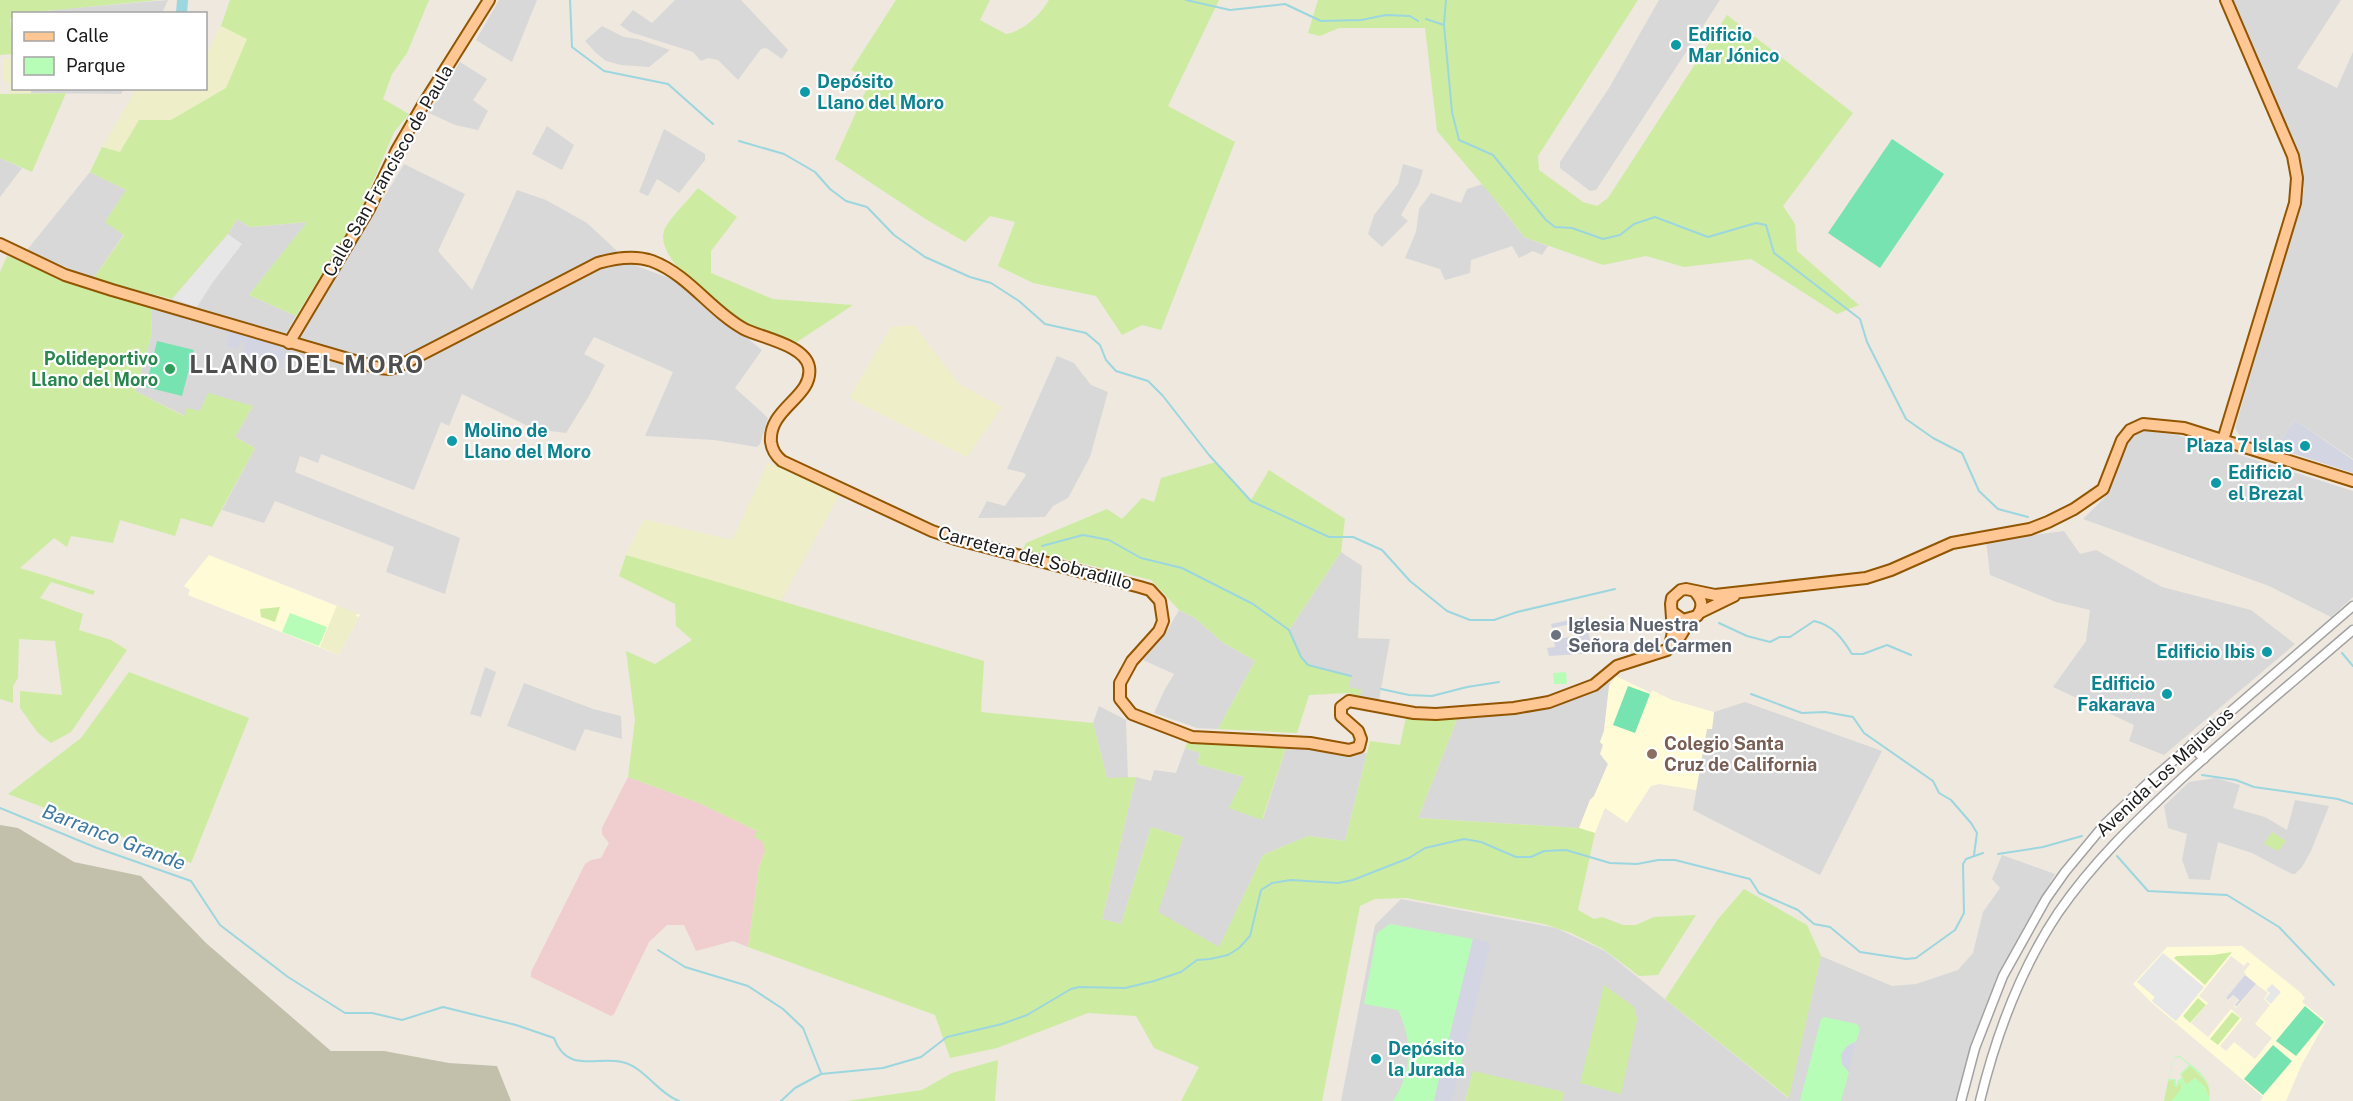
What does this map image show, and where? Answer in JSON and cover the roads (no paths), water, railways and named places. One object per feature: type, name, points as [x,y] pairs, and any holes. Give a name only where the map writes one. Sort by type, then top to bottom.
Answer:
[{"type":"main road","name":"Calle San Francisco de Paula","points":[[289,343],[369,209],[397,150],[423,105],[489,0]]},
{"type":"main road","points":[[2223,440],[2295,203],[2297,178],[2293,156],[2226,0]]},
{"type":"main road","points":[[0,244],[65,275],[289,343]]},
{"type":"main road","name":"Carretera del Sobradillo","points":[[289,343],[390,369],[598,263],[620,258],[650,260],[673,272],[730,320],[745,329],[796,350],[807,361],[809,374],[805,384],[772,426],[772,447],[782,461],[932,531],[1140,587],[1155,595],[1162,607],[1162,626],[1125,672],[1119,690],[1120,699],[1132,714],[1192,737],[1310,742],[1349,750],[1359,747],[1361,739],[1358,731],[1341,716],[1341,707],[1349,701],[1414,713],[1436,714],[1514,708],[1548,702],[1594,685],[1617,666],[1660,653],[1681,635],[1690,620]]},
{"type":"main road","points":[[1670,646],[1673,632],[1671,604],[1676,593],[1686,589],[1709,595],[1866,578],[1952,543],[2030,529],[2048,522],[2074,509],[2103,489],[2122,440],[2130,430],[2144,424],[2184,428],[2353,481]]},
{"type":"main road","points":[[1696,593],[1702,601],[1700,613]]},
{"type":"main road","points":[[1672,612],[1681,619],[1690,620],[1738,593]]},
{"type":"street","name":"Avenida Los Majuelos","points":[[1961,1101],[1974,1048],[2003,976],[2046,899],[2065,872],[2104,825],[2191,745],[2353,606]]},
{"type":"street","name":"Avenida Los Majuelos","points":[[1980,1101],[1991,1055],[2021,980],[2056,915],[2101,858],[2136,820],[2353,630]]},
{"type":"street","points":[[2191,745],[2204,759]]},
{"type":"water","points":[[177,0],[188,0],[187,12],[176,12]]},
{"type":"waterway","points":[[570,0],[572,47],[604,71],[668,84],[713,124]]},
{"type":"waterway","points":[[1186,0],[1230,10],[1285,4],[1321,21],[1361,20],[1386,15],[1410,16],[1418,21]]},
{"type":"waterway","points":[[1444,24],[1446,0]]},
{"type":"waterway","points":[[1426,19],[1444,25],[1452,112],[1459,140],[1493,155],[1546,220],[1555,227],[1572,228],[1603,239],[1620,235],[1634,224],[1655,217],[1708,237],[1756,223],[1766,225],[1774,253],[1860,319],[1867,342],[1906,419],[1933,438],[1962,453],[1979,491],[1998,509],[2028,517]]},
{"type":"waterway","points":[[739,141],[784,154],[815,172],[830,189],[846,201],[867,207],[894,235],[925,257],[970,277],[991,283],[1019,301],[1045,324],[1086,333],[1100,345],[1106,360],[1116,371],[1148,381],[1163,396],[1209,455],[1251,501],[1329,537],[1353,537],[1382,550],[1410,581],[1447,611],[1470,620],[1494,620],[1517,612],[1615,589]]},
{"type":"waterway","points":[[1042,546],[1083,535],[1109,540],[1141,558],[1182,568],[1253,604],[1289,630],[1301,657],[1308,665],[1351,676]]},
{"type":"waterway","points":[[1719,623],[1747,636],[1770,642],[1780,637],[1790,637],[1814,621],[1827,626],[1836,633],[1852,654],[1863,654],[1887,645],[1911,655]]},
{"type":"waterway","points":[[2342,653],[2353,666]]},
{"type":"waterway","points":[[1381,689],[1409,695],[1432,696],[1499,682]]},
{"type":"waterway","points":[[1751,694],[1802,713],[1825,712],[1853,717],[1864,733],[1933,781],[1939,793],[1951,800],[1977,833],[1974,855]]},
{"type":"waterway","points":[[2202,775],[2236,780],[2254,787],[2338,799],[2353,804]]},
{"type":"waterway","name":"Barranco Grande","points":[[0,808],[97,848],[191,881],[220,925],[288,977],[345,1013],[372,1013],[402,1020],[443,1007],[516,1025],[554,1038],[560,1049],[575,1060],[612,1061],[630,1065],[665,1093],[679,1101]]},
{"type":"waterway","name":"Barranco Grande","points":[[1998,854],[2043,847],[2082,836]]},
{"type":"waterway","name":"Barranco Grande","points":[[781,1101],[795,1088],[821,1074],[883,1068],[921,1057],[947,1037],[1002,1024],[1027,1015],[1071,989],[1079,987],[1125,988],[1181,972],[1197,960],[1228,955],[1239,948],[1250,936],[1261,890],[1272,883],[1291,880],[1338,883],[1353,880],[1409,858],[1425,848],[1464,839],[1481,842],[1516,857],[1531,857],[1544,851],[1566,850],[1610,863],[1637,864],[1675,860],[1750,879],[1759,893],[1798,910],[1814,924],[1830,927],[1860,952],[1906,959],[1916,958],[1955,930],[1964,913],[1963,864],[1966,859],[1983,853]]},
{"type":"waterway","name":"Barranco Grande","points":[[2117,856],[2148,891],[2227,895],[2279,927],[2334,985]]},
{"type":"waterway","points":[[658,950],[685,967],[748,986],[783,1009],[803,1028],[821,1073]]},
{"type":"place","name":"Edificio Mar Jónico","points":[[1676,45]]},
{"type":"place","name":"Depósito Llano del Moro","points":[[805,92]]},
{"type":"place","name":"Polideportivo Llano del Moro","points":[[170,369]]},
{"type":"place","name":"Molino de Llano del Moro","points":[[452,441]]},
{"type":"place","name":"Plaza 7 Islas","points":[[2305,446]]},
{"type":"place","name":"Edificio el Brezal","points":[[2216,483]]},
{"type":"place","name":"Iglesia Nuestra Señora del Carmen","points":[[1556,635]]},
{"type":"place","name":"Edificio Ibis","points":[[2267,652]]},
{"type":"place","name":"Edificio Fakarava","points":[[2167,694]]},
{"type":"place","name":"Colegio Santa Cruz de California","points":[[1652,754]]},
{"type":"place","name":"Depósito la Jurada","points":[[1376,1059]]},
{"type":"district","name":"LLANO DEL MORO","points":[[307,365]]}]
